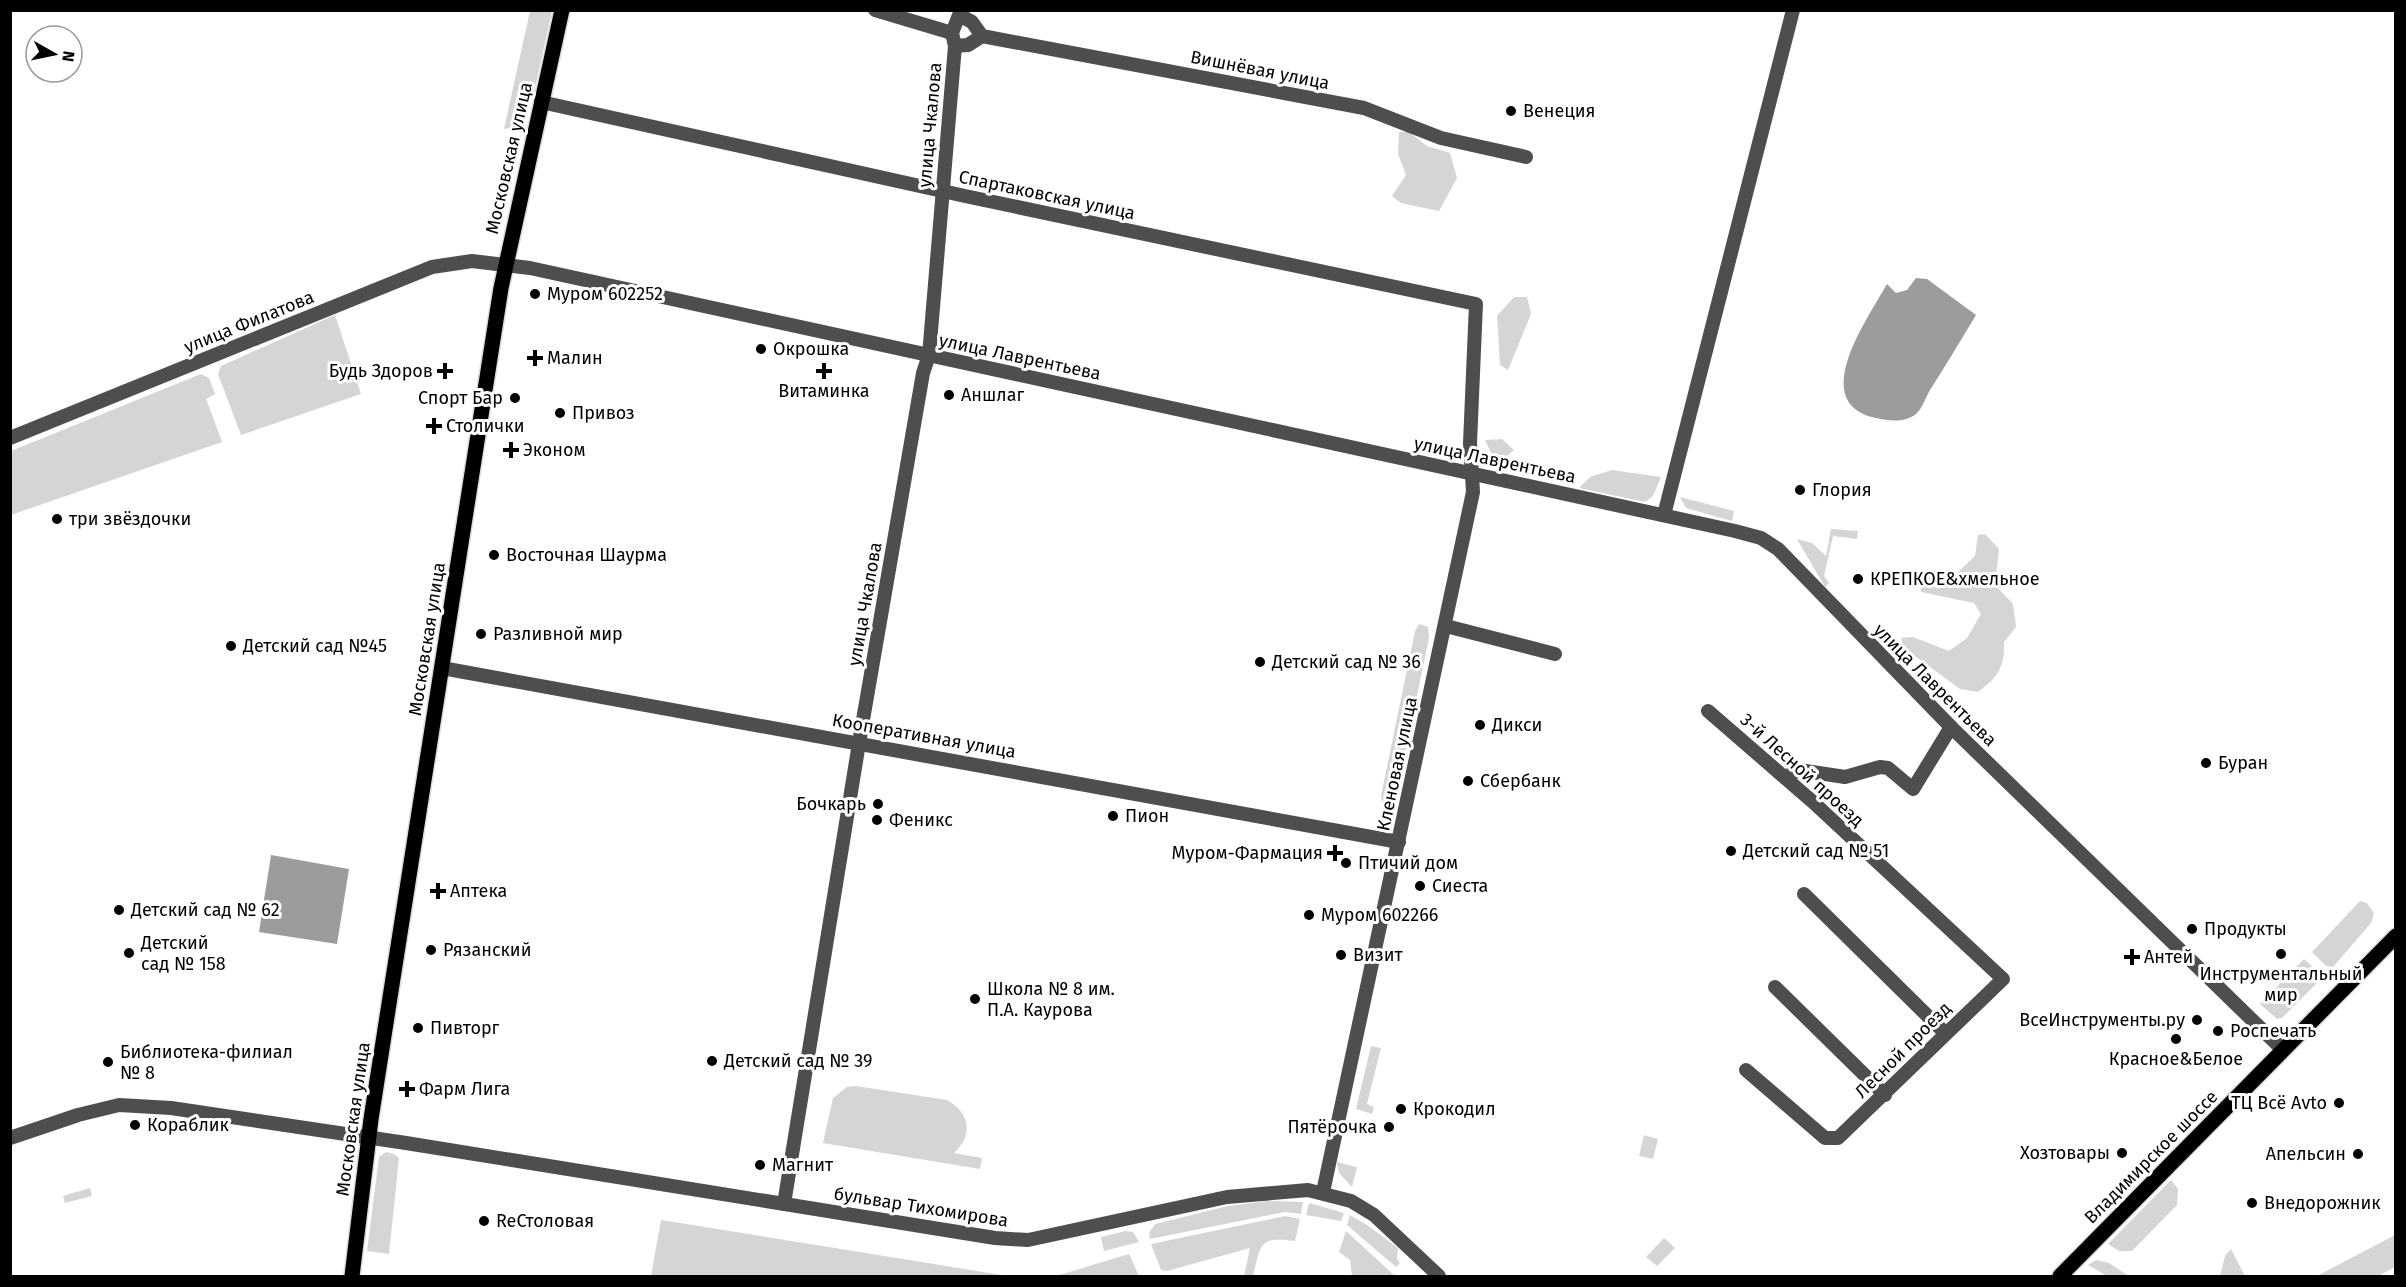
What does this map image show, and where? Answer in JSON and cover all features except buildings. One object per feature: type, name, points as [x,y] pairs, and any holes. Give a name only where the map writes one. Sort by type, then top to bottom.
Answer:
[{"type":"main road","name":"Московская улица","points":[[352,1276],[368,1138],[506,263],[562,10]]},
{"type":"main road","name":"Владимирское шоссе","points":[[2061,1276],[2396,936]]},
{"type":"street","points":[[874,10],[968,45],[982,36],[972,22],[961,13]]},
{"type":"street","points":[[1664,515],[1793,10]]},
{"type":"street","name":"улица Чкалова","points":[[784,1204],[859,743],[923,373],[929,355],[953,40],[961,13]]},
{"type":"street","name":"Вишнёвая улица","points":[[982,36],[1364,108],[1441,138],[1526,157]]},
{"type":"street","name":"Спартаковская улица","points":[[542,102],[1476,304]]},
{"type":"street","name":"улица Филатова","points":[[10,438],[432,267],[472,261],[506,263]]},
{"type":"street","name":"улица Лаврентьева","points":[[506,263],[1761,538],[1778,549],[1951,727],[2283,1050]]},
{"type":"street","name":"Кленовая улица","points":[[1323,1192],[1473,492],[1470,443],[1476,304]]},
{"type":"street","points":[[1446,626],[1555,654]]},
{"type":"street","name":"Кооперативная улица","points":[[442,668],[1399,842]]},
{"type":"street","name":"3-й Лесной проезд","points":[[1708,711],[1785,777],[2004,979]]},
{"type":"street","points":[[1785,777],[1799,770],[1845,777],[1880,767],[1888,768],[1913,789],[1951,727]]},
{"type":"street","points":[[1804,894],[1945,1034]]},
{"type":"street","name":"Лесной проезд","points":[[1746,1070],[1825,1138],[1838,1138],[2004,979]]},
{"type":"street","points":[[1774,987],[1885,1095]]},
{"type":"street","name":"бульвар Тихомирова","points":[[10,1138],[78,1115],[118,1105],[171,1108],[995,1238],[1028,1240],[1227,1197],[1286,1190],[1323,1192],[1350,1202],[1374,1215],[1439,1276]]},
{"type":"shaded area","points":[[530,11],[552,11],[534,92],[523,126],[504,129]]},
{"type":"shaded area","points":[[1399,132],[1409,132],[1427,146],[1450,153],[1457,178],[1439,211],[1401,203],[1392,196],[1406,175],[1398,154]]},
{"type":"shaded area","points":[[1916,278],[1927,279],[1976,315],[1918,412],[1902,420],[1876,418],[1856,409],[1846,395],[1844,378],[1849,358],[1857,337],[1887,284],[1896,293],[1907,290]]},
{"type":"shaded area","points":[[1514,297],[1527,297],[1531,314],[1508,370],[1500,365],[1497,316]]},
{"type":"shaded area","points":[[335,315],[361,394],[241,435],[218,374],[221,366]]},
{"type":"shaded area","points":[[201,374],[209,378],[215,394],[206,399],[222,442],[11,515],[11,451]]},
{"type":"shaded area","points":[[1502,439],[1514,450],[1505,458],[1492,455],[1485,440]]},
{"type":"shaded area","points":[[1612,470],[1661,477],[1653,496],[1645,502],[1579,488],[1590,477]]},
{"type":"shaded area","points":[[1680,497],[1734,511],[1732,521],[1686,508]]},
{"type":"shaded area","points":[[1831,529],[1858,531],[1857,539],[1833,536],[1824,576],[1829,583],[1825,587],[1797,539],[1812,543],[1826,556]]},
{"type":"shaded area","points":[[1985,534],[1999,549],[1995,585],[2013,604],[2016,627],[2004,642],[1999,671],[1978,692],[1960,689],[1904,648],[1901,638],[1913,637],[1949,651],[1967,638],[1981,614],[1974,603],[1921,592],[1920,582],[1933,575],[1957,573],[1975,556],[1978,535]]},
{"type":"shaded area","points":[[1419,624],[1428,627],[1429,638],[1394,805],[1390,811],[1383,808],[1381,796],[1415,631]]},
{"type":"shaded area","points":[[271,855],[349,869],[337,944],[259,932]]},
{"type":"shaded area","points":[[2360,901],[2367,903],[2374,913],[2371,923],[2333,967],[2326,966],[2312,952]]},
{"type":"shaded area","points":[[2304,959],[2317,971],[2318,982],[2282,1018],[2277,1019],[2260,1004]]},
{"type":"shaded area","points":[[1371,1046],[1381,1048],[1367,1104],[1374,1107],[1372,1114],[1356,1109]]},
{"type":"shaded area","points":[[856,1086],[947,1100],[955,1105],[965,1118],[967,1132],[965,1139],[954,1153],[982,1158],[980,1169],[823,1143],[833,1098],[847,1087]]},
{"type":"shaded area","points":[[1644,1135],[1658,1139],[1653,1159],[1639,1156]]},
{"type":"shaded area","points":[[386,1152],[399,1158],[389,1254],[367,1251],[379,1157]]},
{"type":"shaded area","points":[[1337,1162],[1357,1167],[1352,1187],[1339,1173]]},
{"type":"shaded area","points":[[2171,1180],[2178,1189],[2177,1205],[2132,1251],[2119,1251],[2108,1244]]},
{"type":"shaded area","points":[[90,1188],[92,1196],[65,1203],[63,1196]]},
{"type":"shaded area","points":[[1267,1201],[1303,1202],[1301,1214],[1285,1212],[1150,1239],[1149,1233],[1155,1224],[1228,1206]]},
{"type":"shaded area","points":[[1309,1203],[1344,1213],[1341,1221],[1306,1215]]},
{"type":"shaded area","points":[[1350,1215],[1398,1248],[1397,1259],[1400,1263],[1396,1267],[1347,1225]]},
{"type":"shaded area","points":[[1285,1216],[1300,1219],[1295,1241],[1268,1241],[1260,1250],[1253,1276],[1244,1276],[1250,1248],[1167,1271],[1161,1270],[1151,1244]]},
{"type":"shaded area","points":[[661,1220],[1008,1276],[651,1276]]},
{"type":"shaded area","points":[[1125,1231],[1133,1232],[1139,1242],[1104,1251],[1101,1237]]},
{"type":"shaded area","points":[[1346,1231],[1395,1276],[1352,1276],[1350,1260],[1339,1252]]},
{"type":"shaded area","points":[[2395,1235],[2395,1267],[2378,1276],[2317,1276]]},
{"type":"shaded area","points":[[1664,1238],[1675,1248],[1657,1266],[1646,1257]]},
{"type":"shaded area","points":[[2231,1249],[2245,1276],[2220,1276],[2225,1256]]},
{"type":"shaded area","points":[[1129,1254],[1139,1276],[1056,1276]]},
{"type":"shaded area","points":[[2096,1260],[2109,1263],[2129,1276],[2107,1276],[2088,1265]]},
{"type":"place","name":"Венеция","points":[[1511,111]]},
{"type":"place","name":"Муром 602252","points":[[535,294]]},
{"type":"place","name":"Окрошка","points":[[761,349]]},
{"type":"place","name":"Малин","points":[[535,358]]},
{"type":"place","name":"Будь Здоров","points":[[445,371]]},
{"type":"place","name":"Витаминка","points":[[824,371]]},
{"type":"place","name":"Аншлаг","points":[[949,395]]},
{"type":"place","name":"Спорт Бар","points":[[515,398]]},
{"type":"place","name":"Привоз","points":[[560,413]]},
{"type":"place","name":"Столички","points":[[434,426]]},
{"type":"place","name":"Эконом","points":[[511,450]]},
{"type":"place","name":"Глория","points":[[1800,490]]},
{"type":"place","name":"три звёздочки","points":[[57,519]]},
{"type":"place","name":"Восточная Шаурма","points":[[494,555]]},
{"type":"place","name":"КРЕПКОЕ&хмельное","points":[[1858,579]]},
{"type":"place","name":"Разливной мир","points":[[481,634]]},
{"type":"place","name":"Детский сад №45","points":[[231,646]]},
{"type":"place","name":"Детский сад № 36","points":[[1260,662]]},
{"type":"place","name":"Дикси","points":[[1480,725]]},
{"type":"place","name":"Буран","points":[[2206,763]]},
{"type":"place","name":"Сбербанк","points":[[1468,781]]},
{"type":"place","name":"Бочкарь","points":[[878,804]]},
{"type":"place","name":"Пион","points":[[1113,816]]},
{"type":"place","name":"Феникс","points":[[877,820]]},
{"type":"place","name":"Детский сад № 51","points":[[1731,851]]},
{"type":"place","name":"Муром-Фармация","points":[[1335,853]]},
{"type":"place","name":"Птичий дом","points":[[1346,863]]},
{"type":"place","name":"Сиеста","points":[[1420,886]]},
{"type":"place","name":"Аптека","points":[[438,891]]},
{"type":"place","name":"Детский сад № 62","points":[[119,910]]},
{"type":"place","name":"Муром 602266","points":[[1309,915]]},
{"type":"place","name":"Продукты","points":[[2192,929]]},
{"type":"place","name":"Рязанский","points":[[431,950]]},
{"type":"place","name":"Детский сад № 158","points":[[129,953]]},
{"type":"place","name":"Инструментальный мир","points":[[2281,954]]},
{"type":"place","name":"Визит","points":[[1341,955]]},
{"type":"place","name":"Антей","points":[[2132,957]]},
{"type":"place","name":"Школа № 8 им. П.А. Каурова","points":[[975,999]]},
{"type":"place","name":"ВсеИнструменты.ру","points":[[2197,1020]]},
{"type":"place","name":"Пивторг","points":[[418,1028]]},
{"type":"place","name":"Роспечать","points":[[2218,1031]]},
{"type":"place","name":"Красное&Белое","points":[[2176,1039]]},
{"type":"place","name":"Детский сад № 39","points":[[712,1061]]},
{"type":"place","name":"Библиотека-филиал № 8","points":[[108,1062]]},
{"type":"place","name":"Фарм Лига","points":[[407,1089]]},
{"type":"place","name":"ТЦ Всё Avto","points":[[2339,1103]]},
{"type":"place","name":"Крокодил","points":[[1401,1109]]},
{"type":"place","name":"Кораблик","points":[[135,1125]]},
{"type":"place","name":"Пятёрочка","points":[[1389,1127]]},
{"type":"place","name":"Хозтовары","points":[[2122,1153]]},
{"type":"place","name":"Апельсин","points":[[2358,1154]]},
{"type":"place","name":"Магнит","points":[[760,1165]]},
{"type":"place","name":"Внедорожник","points":[[2252,1203]]},
{"type":"place","name":"ReСтоловая","points":[[484,1221]]}]
